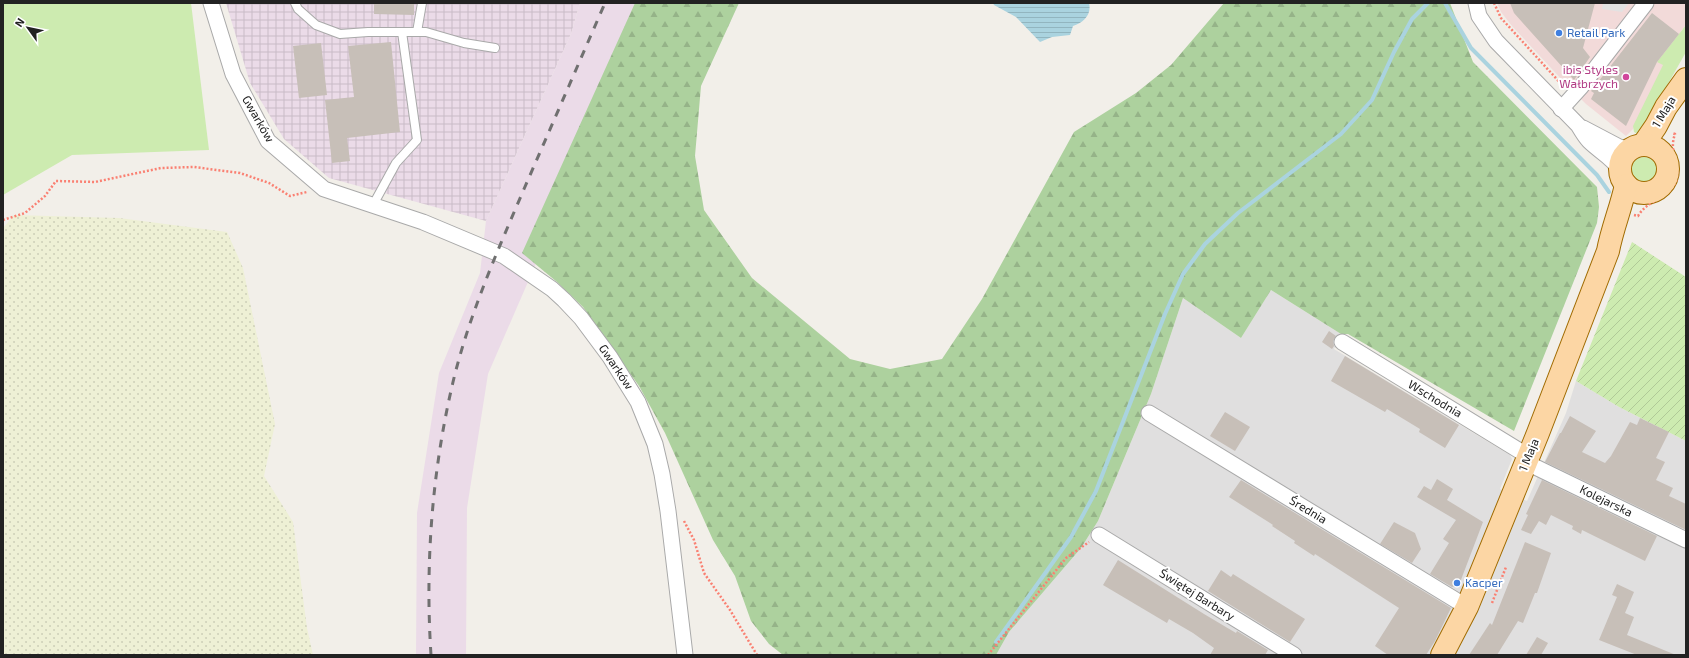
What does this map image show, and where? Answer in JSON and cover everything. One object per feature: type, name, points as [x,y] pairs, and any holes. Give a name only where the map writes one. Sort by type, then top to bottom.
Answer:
[{"type":"main road","name":"1 Maja","points":[[1646,148],[1666,108],[1686,79]]},
{"type":"main road","points":[[1646,148],[1668,163],[1668,170],[1664,183],[1652,192],[1638,193],[1623,178],[1622,159],[1630,150],[1646,148],[1669,132],[1686,93]]},
{"type":"main road","name":"1 Maja","points":[[1442,655],[1467,607],[1608,252],[1612,231],[1620,209],[1623,178]]},
{"type":"main road","name":"1 Maja","points":[[1608,252],[1623,232],[1636,206],[1652,192]]},
{"type":"street","name":"Gwarków","points":[[210,3],[233,74],[268,141],[324,188],[423,222],[504,256],[552,289],[564,300],[581,318],[610,357],[638,402],[655,444],[668,511],[672,560],[685,655]]},
{"type":"street","points":[[1476,3],[1479,16],[1496,41],[1578,125],[1589,141],[1615,162],[1623,178]]},
{"type":"street","points":[[1561,109],[1581,87],[1646,3]]},
{"type":"street","points":[[1578,125],[1621,148],[1646,148]]},
{"type":"street","name":"Wschodnia","points":[[1342,342],[1527,459]]},
{"type":"street","name":"Średnia","points":[[1149,412],[1467,607]]},
{"type":"street","name":"Kolejarska","points":[[1527,459],[1686,540]]},
{"type":"street","name":"Świętej Barbary","points":[[1099,536],[1294,655]]},
{"type":"lane","points":[[295,3],[298,9],[316,25],[340,34],[426,32],[464,43],[495,48]]},
{"type":"lane","points":[[417,32],[422,3]]},
{"type":"lane","points":[[373,205],[396,163],[417,140],[402,32]]},
{"type":"path","points":[[1632,214],[1638,216],[1642,209],[1652,202],[1662,198],[1670,191],[1676,179],[1676,170],[1672,150],[1675,134],[1669,132]]},
{"type":"path","points":[[3,220],[25,213],[45,196],[56,181],[95,182],[160,168],[194,167],[240,173],[269,183],[290,196],[324,188]]},
{"type":"path","points":[[683,520],[694,540],[704,573],[730,610],[757,655]]},
{"type":"path","points":[[988,655],[1066,558],[1099,536]]},
{"type":"path","points":[[1492,603],[1506,567]]},
{"type":"shaded area","points":[[226,3],[580,3],[571,34],[486,221],[329,178],[284,139],[250,83]]},
{"type":"shaded area","points":[[580,3],[649,3],[488,374],[467,508],[466,655],[416,655],[417,513],[439,373],[480,273],[486,221],[571,34]]},
{"type":"shaded area","points":[[1497,3],[1686,3],[1686,25],[1681,31],[1633,129],[1626,136],[1586,104],[1564,82],[1512,26],[1501,12]]},
{"type":"shaded area","points":[[1603,3],[1629,3],[1622,12],[1602,9]]},
{"type":"shaded area","points":[[1271,290],[1341,334],[1334,349],[1510,455],[1512,459],[1500,489],[1527,501],[1566,413],[1576,381],[1619,407],[1686,441],[1686,655],[996,655],[1009,632],[1081,548],[1098,521],[1151,394],[1183,298],[1241,338]]},
{"type":"green space","points":[[3,3],[191,3],[209,150],[72,155],[3,195]]},
{"type":"green space","points":[[635,3],[739,3],[701,86],[695,156],[704,210],[752,278],[850,359],[890,369],[942,359],[982,299],[1074,132],[1136,93],[1171,65],[1224,3],[1450,3],[1473,62],[1597,187],[1599,207],[1597,223],[1514,431],[1348,334],[1341,334],[1271,290],[1241,338],[1183,298],[1151,394],[1098,521],[1081,548],[1009,632],[996,655],[783,655],[769,644],[751,621],[735,576],[713,540],[665,433],[639,386],[583,307],[557,282],[522,253]]},
{"type":"green space","points":[[1686,25],[1686,52],[1639,135],[1634,132],[1633,126],[1663,65],[1657,62]]},
{"type":"green space","points":[[1644,157],[1653,161],[1657,170],[1653,179],[1644,183],[1635,179],[1631,170],[1635,161]]},
{"type":"green space","points":[[14,215],[119,218],[227,232],[243,268],[275,424],[264,476],[293,522],[307,628],[313,655],[3,655],[3,228]]},
{"type":"green space","points":[[1632,242],[1686,277],[1686,441],[1619,407],[1576,381]]},
{"type":"water","points":[[993,3],[1089,3],[1090,7],[1086,18],[1073,26],[1070,35],[1052,37],[1040,42],[1016,17]]},
{"type":"building","points":[[374,3],[414,3],[414,15],[374,14]]},
{"type":"building","name":"Retail Park","points":[[1510,3],[1595,3],[1583,48],[1590,57],[1574,80],[1514,13]]},
{"type":"building","name":"ibis Styles Wałbrzych","points":[[1652,13],[1679,34],[1657,62],[1626,126],[1591,99],[1594,93],[1591,91]]},
{"type":"building","points":[[391,42],[400,132],[347,138],[350,161],[332,163],[325,100],[354,97],[348,46]]},
{"type":"building","points":[[321,43],[327,95],[299,98],[293,46]]},
{"type":"building","points":[[1329,331],[1336,336],[1333,341],[1334,346],[1332,349],[1322,342]]},
{"type":"building","points":[[1345,356],[1459,425],[1445,448],[1419,432],[1420,429],[1387,409],[1385,412],[1331,381]]},
{"type":"building","points":[[1225,412],[1250,427],[1235,451],[1210,436]]},
{"type":"building","points":[[1570,416],[1596,431],[1582,452],[1605,463],[1611,456],[1630,422],[1637,425],[1640,418],[1669,432],[1656,458],[1665,462],[1656,480],[1673,488],[1669,496],[1686,504],[1686,530],[1545,462]]},
{"type":"building","points":[[1437,479],[1453,489],[1447,500],[1483,522],[1459,585],[1452,587],[1430,574],[1449,543],[1443,539],[1456,520],[1417,497],[1424,486],[1431,490]]},
{"type":"building","points":[[1241,480],[1451,608],[1435,641],[1426,655],[1388,655],[1375,646],[1399,608],[1315,554],[1314,556],[1294,543],[1295,541],[1272,526],[1273,525],[1229,497]]},
{"type":"building","points":[[1542,480],[1657,536],[1645,561],[1582,530],[1581,534],[1572,529],[1573,526],[1551,515],[1546,525],[1539,521],[1531,534],[1521,530],[1528,515],[1526,514]]},
{"type":"building","points":[[1394,522],[1415,533],[1421,549],[1412,563],[1380,544]]},
{"type":"building","points":[[1525,542],[1551,553],[1537,593],[1535,593],[1523,623],[1518,621],[1497,655],[1469,655],[1490,623],[1492,625]]},
{"type":"building","points":[[1118,560],[1204,614],[1236,633],[1237,631],[1268,650],[1265,655],[1210,655],[1214,648],[1193,633],[1169,619],[1167,623],[1103,585]]},
{"type":"building","points":[[1221,570],[1231,577],[1233,574],[1305,619],[1290,642],[1208,591]]},
{"type":"building","points":[[1617,584],[1634,592],[1625,613],[1634,617],[1627,635],[1676,655],[1637,655],[1599,640],[1617,597],[1612,595]]},
{"type":"building","points":[[1537,637],[1548,643],[1541,655],[1526,655]]},
{"type":"waterway","points":[[996,642],[1071,537],[1096,491],[1165,314],[1183,274],[1205,244],[1238,213],[1341,134],[1372,100],[1394,52],[1412,19],[1428,3]]},
{"type":"waterway","points":[[1445,3],[1471,48],[1597,175],[1609,192]]},
{"type":"railway","points":[[431,655],[429,586],[432,518],[440,449],[453,382],[475,308],[494,260],[605,3]]},
{"type":"place","name":"Retail Park","points":[[1559,33]]},
{"type":"place","name":"ibis Styles Wałbrzych","points":[[1626,77]]},
{"type":"place","name":"Kacper","points":[[1457,583]]}]
